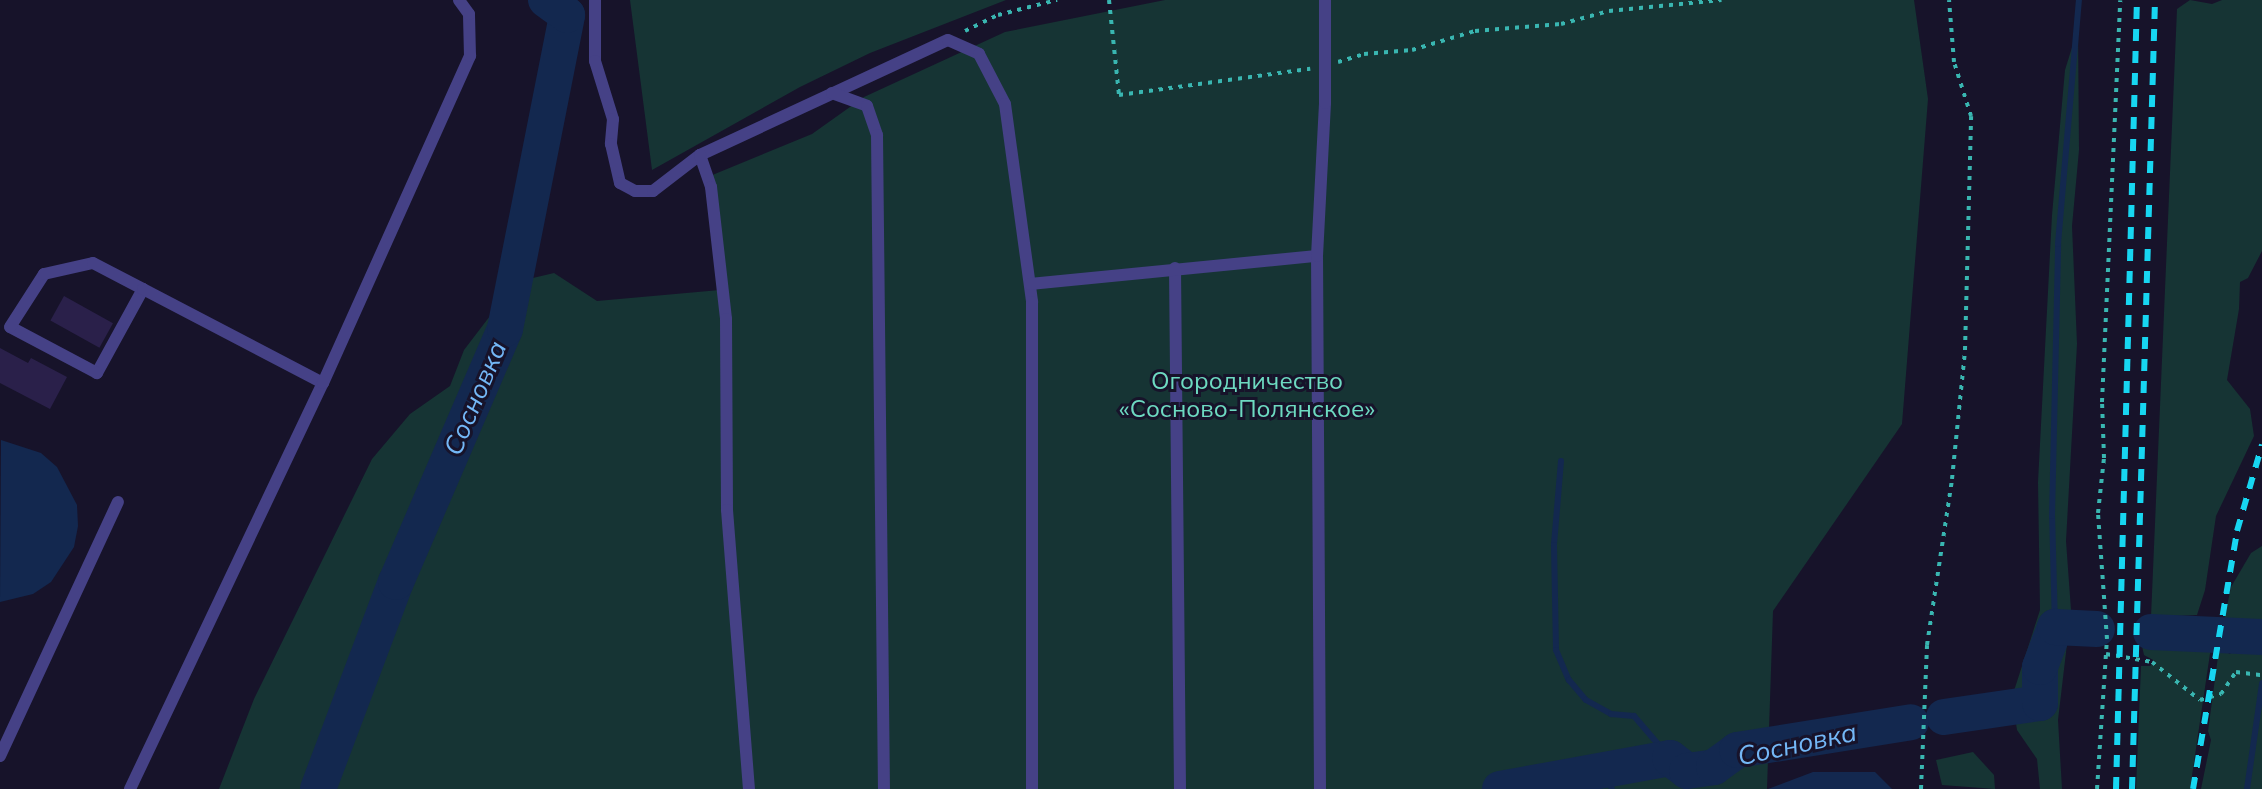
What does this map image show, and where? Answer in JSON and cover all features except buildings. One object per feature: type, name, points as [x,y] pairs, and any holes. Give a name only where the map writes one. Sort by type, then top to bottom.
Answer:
[{"type":"lane","points":[[130,789],[323,383],[470,56],[469,14],[459,0]]},
{"type":"lane","points":[[595,0],[595,61],[613,119],[611,144],[620,183],[635,191],[653,191],[700,155],[948,40],[979,54],[1005,104],[1030,284],[1032,789]]},
{"type":"lane","points":[[1320,789],[1317,256],[1325,0]]},
{"type":"lane","points":[[832,93],[867,106],[877,135],[884,789]]},
{"type":"lane","points":[[700,155],[711,187],[726,319],[727,510],[749,789]]},
{"type":"lane","points":[[1030,284],[1317,256]]},
{"type":"lane","points":[[143,289],[97,373],[10,327],[44,274],[93,263],[143,289],[323,383]]},
{"type":"lane","points":[[1175,268],[1180,789]]},
{"type":"lane","points":[[0,756],[118,502]]},
{"type":"path","points":[[948,40],[998,15],[1057,0]]},
{"type":"path","points":[[1109,0],[1119,95],[1325,67],[1364,54],[1412,50],[1475,31],[1561,24],[1609,11],[1721,0]]},
{"type":"path","points":[[1921,789],[1927,645],[1952,479],[1965,350],[1971,116],[1954,62],[1949,0]]},
{"type":"path","points":[[2097,789],[2106,654],[2098,513],[2104,458],[2104,365],[2120,0]]},
{"type":"path","points":[[2106,654],[2152,662],[2200,700],[2221,694],[2236,672],[2262,675]]},
{"type":"green space","points":[[630,0],[1006,0],[870,53],[800,87],[652,170]]},
{"type":"green space","name":"Огородничество «Сосново-Полянское»","points":[[1165,0],[1914,0],[1928,99],[1902,424],[1773,611],[1767,789],[219,789],[254,699],[372,459],[410,414],[450,386],[464,350],[516,282],[554,273],[597,301],[720,290],[710,176],[812,134],[864,97],[1005,32]]},
{"type":"green space","points":[[2190,0],[2212,4],[2222,0],[2262,0],[2262,251],[2248,278],[2240,282],[2239,309],[2227,380],[2250,409],[2254,436],[2216,516],[2205,590],[2197,615],[2151,617],[2177,9]]},
{"type":"green space","points":[[2078,28],[2079,150],[2072,226],[2077,344],[2066,541],[2071,610],[2058,720],[2062,789],[2040,789],[2037,759],[2017,730],[2012,697],[2040,610],[2038,482],[2052,215],[2065,70]]},
{"type":"green space","points":[[2262,546],[2262,633],[2222,630],[2231,587],[2251,553]]},
{"type":"green space","points":[[2140,637],[2212,640],[2190,789],[2136,789],[2141,666],[2150,666],[2155,661],[2144,655]]},
{"type":"green space","points":[[2239,644],[2262,645],[2262,789],[2201,789],[2211,740],[2208,731],[2219,649],[2230,654]]},
{"type":"green space","points":[[1973,752],[1994,775],[1995,789],[1942,785],[1936,760]]},
{"type":"water","points":[[1,440],[41,453],[57,467],[77,505],[78,526],[74,547],[51,582],[33,594],[0,602]]},
{"type":"water","points":[[1813,772],[1875,772],[1892,789],[1768,789]]},
{"type":"waterway","name":"Сосновка","points":[[318,789],[396,582],[505,329],[567,15],[546,0]]},
{"type":"waterway","points":[[2055,627],[2052,516],[2058,244],[2079,0]]},
{"type":"waterway","points":[[1561,461],[1554,545],[1556,650],[1569,680],[1586,700],[1611,714],[1634,716],[1670,758]]},
{"type":"waterway","name":"Сосновка","points":[[1944,717],[2040,703],[2040,667],[2055,627],[2097,629]]},
{"type":"waterway","name":"Сосновка","points":[[2151,632],[2262,637]]},
{"type":"waterway","points":[[2247,789],[2262,683]]},
{"type":"waterway","name":"Сосновка","points":[[1500,789],[1670,758],[1687,771],[1714,767],[1737,750],[1911,722]]},
{"type":"waterway","points":[[1606,771],[1612,789]]},
{"type":"railway","points":[[2116,789],[2137,0]]},
{"type":"railway","points":[[2132,789],[2155,0]]},
{"type":"railway","points":[[2193,789],[2237,531],[2262,445]]}]
